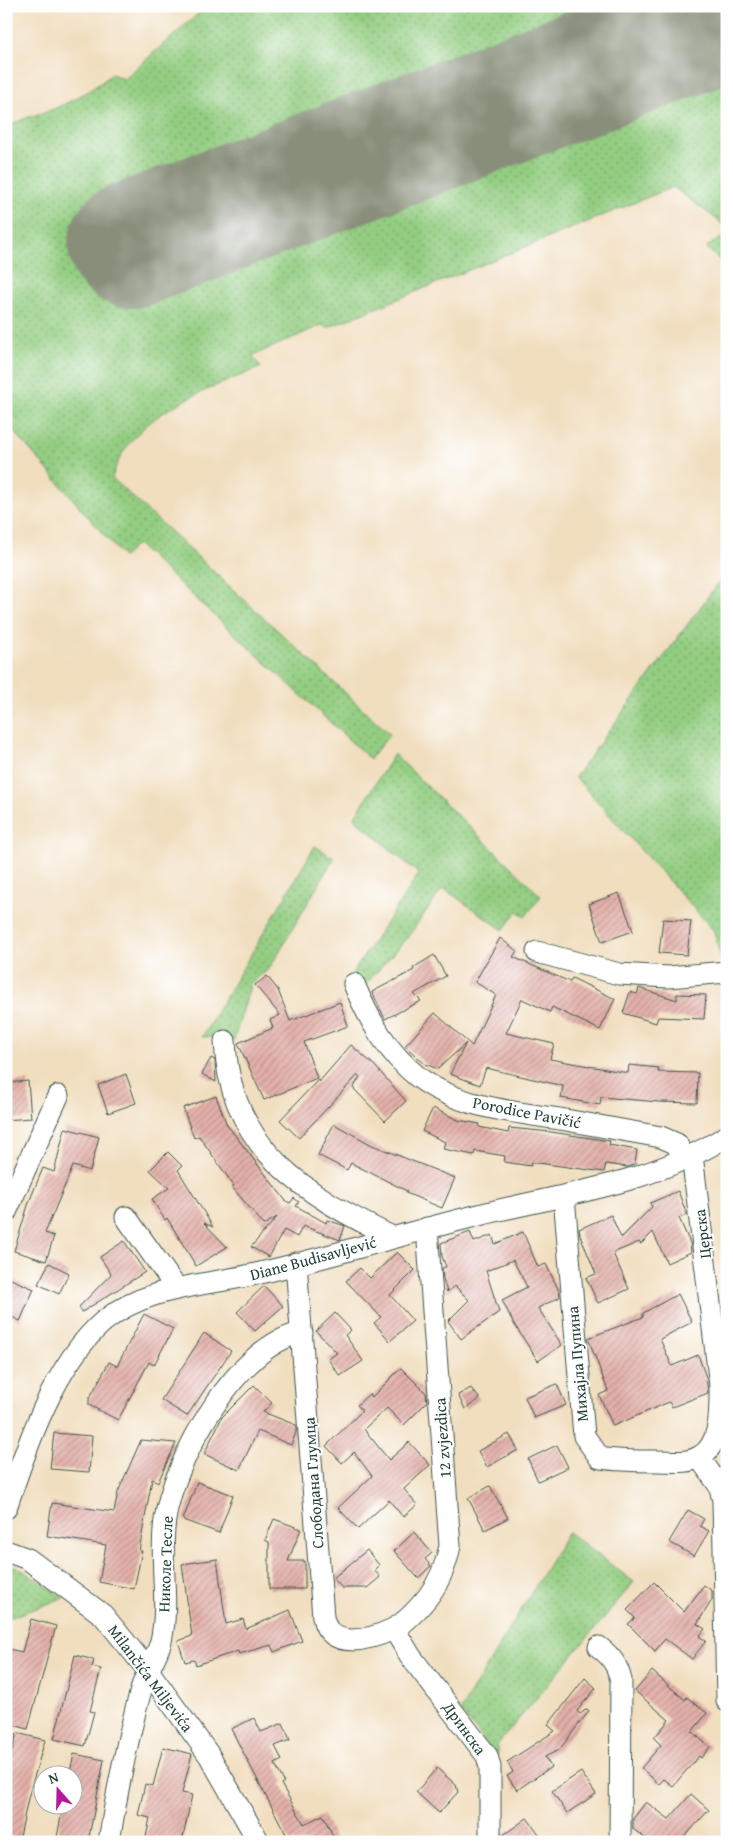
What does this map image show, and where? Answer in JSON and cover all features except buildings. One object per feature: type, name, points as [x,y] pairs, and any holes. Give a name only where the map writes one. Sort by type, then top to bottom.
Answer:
[{"type":"street","points":[[537,952],[619,974],[668,977],[727,972]]},
{"type":"street","name":"Porodice Pavičić","points":[[354,984],[364,1008],[388,1047],[420,1078],[444,1092],[500,1110],[661,1138],[677,1144],[688,1157]]},
{"type":"street","points":[[225,1040],[229,1080],[238,1107],[270,1154],[312,1194],[344,1213],[392,1237]]},
{"type":"street","points":[[6,1212],[58,1096]]},
{"type":"street","name":"Diane Budisavljević","points":[[6,1508],[27,1444],[45,1405],[81,1348],[102,1323],[121,1308],[139,1299],[177,1289],[257,1274],[427,1228],[614,1185],[665,1168],[727,1136]]},
{"type":"street","name":"Церска","points":[[688,1157],[720,1386],[719,1417],[714,1439],[707,1450],[699,1457]]},
{"type":"street","name":"Михајла Пупина","points":[[564,1196],[582,1426],[589,1446],[600,1458],[619,1461],[683,1462],[699,1457]]},
{"type":"street","points":[[126,1217],[177,1289]]},
{"type":"street","name":"12 zvjezdica","points":[[394,1629],[427,1598],[442,1573],[450,1546],[427,1228]]},
{"type":"street","name":"Слободана Глумца","points":[[296,1263],[325,1628],[330,1634],[342,1640],[353,1640],[394,1629]]},
{"type":"street","name":"Николе Тесле","points":[[109,1842],[127,1744],[147,1669],[160,1642],[163,1620],[165,1519],[170,1496],[180,1468],[198,1430],[226,1391],[252,1362],[271,1345],[302,1333]]},
{"type":"street","points":[[699,1457],[720,1487],[723,1501],[727,1701]]},
{"type":"street","name":"Milančića Miljevića","points":[[6,1551],[28,1559],[103,1615],[147,1669],[209,1755],[259,1842]]},
{"type":"street","name":"Дринска","points":[[394,1629],[411,1657],[486,1756],[490,1767],[490,1842]]},
{"type":"street","points":[[599,1647],[618,1666],[621,1680],[620,1842]]},
{"type":"green space","points":[[207,6],[727,6],[727,227],[673,187],[327,328],[322,325],[252,356],[261,367],[172,407],[152,420],[135,436],[121,455],[112,478],[390,734],[370,759],[137,544],[123,557],[13,430],[6,432],[6,129],[23,119],[71,101],[92,89],[112,74],[124,79]]},
{"type":"green space","points":[[727,235],[727,267],[706,247]]},
{"type":"green space","points":[[727,571],[727,958],[723,967],[714,931],[575,777]]},
{"type":"green space","points":[[394,754],[541,896],[525,917],[517,911],[503,930],[443,888],[407,938],[366,984],[350,986],[345,984],[419,874],[354,818]]},
{"type":"green space","points":[[315,846],[334,858],[269,969],[251,983],[234,1040],[222,1037],[202,1037]]},
{"type":"green space","points":[[568,1532],[634,1582],[497,1745],[497,1756],[460,1711]]},
{"type":"green space","points":[[6,1563],[19,1568],[64,1598],[6,1619]]},
{"type":"runway","points":[[131,245],[727,17]]}]
